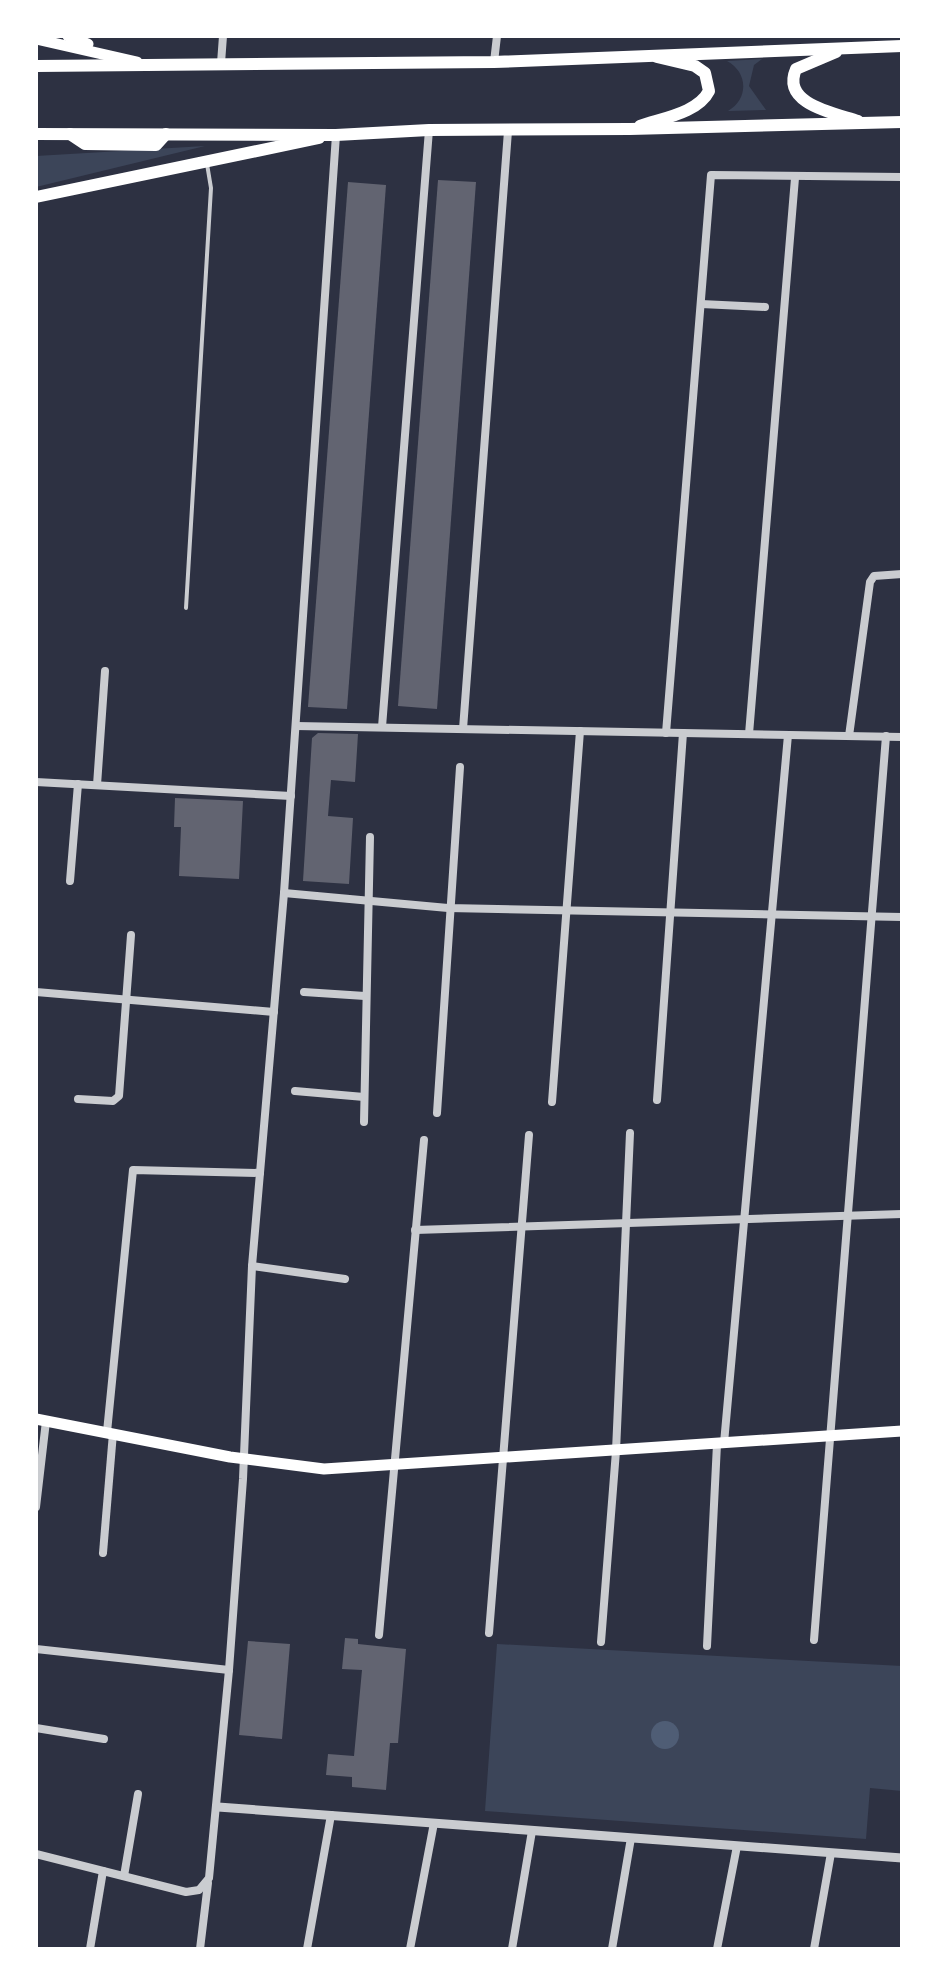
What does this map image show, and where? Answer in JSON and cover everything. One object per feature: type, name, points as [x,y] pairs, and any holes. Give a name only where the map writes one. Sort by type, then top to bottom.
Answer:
[{"type":"main road","points":[[68,36],[149,65]]},
{"type":"main road","points":[[36,39],[149,65]]},
{"type":"main road","points":[[854,46],[805,63],[796,69],[793,86],[798,97],[813,105],[867,124]]},
{"type":"main road","points":[[36,66],[494,62],[639,53],[902,46]]},
{"type":"main road","points":[[630,129],[689,108],[704,100],[709,91],[705,73],[695,66],[639,53]]},
{"type":"main road","points":[[36,134],[336,135],[429,130],[902,122]]},
{"type":"main road","points":[[36,197],[336,135]]},
{"type":"main road","points":[[41,1420],[244,1459],[324,1469],[392,1467],[902,1431]]},
{"type":"street","points":[[221,63],[223,36]]},
{"type":"street","points":[[494,62],[497,36]]},
{"type":"street","points":[[382,727],[429,130]]},
{"type":"street","points":[[463,729],[508,131]]},
{"type":"street","points":[[200,1949],[218,1807],[229,1670],[244,1459],[252,1266],[284,893],[336,135]]},
{"type":"street","points":[[666,733],[711,175],[902,177]]},
{"type":"street","points":[[749,734],[795,178]]},
{"type":"street","points":[[701,304],[765,307]]},
{"type":"street","points":[[849,736],[874,576],[902,574]]},
{"type":"street","points":[[97,785],[105,671]]},
{"type":"street","points":[[296,726],[902,737]]},
{"type":"street","points":[[552,1102],[580,731]]},
{"type":"street","points":[[657,1100],[683,733]]},
{"type":"street","points":[[707,1646],[720,1444],[744,1220],[788,735]]},
{"type":"street","points":[[814,1640],[886,736]]},
{"type":"street","points":[[437,1113],[448,908],[460,767]]},
{"type":"street","points":[[36,782],[291,796]]},
{"type":"street","points":[[70,881],[78,784]]},
{"type":"street","points":[[364,1122],[370,837]]},
{"type":"street","points":[[284,893],[448,908],[902,917]]},
{"type":"street","points":[[78,1099],[117,1100],[131,935]]},
{"type":"street","points":[[36,992],[274,1012]]},
{"type":"street","points":[[304,992],[365,996]]},
{"type":"street","points":[[295,1091],[364,1097]]},
{"type":"street","points":[[601,1642],[616,1451],[630,1133]]},
{"type":"street","points":[[489,1633],[529,1135]]},
{"type":"street","points":[[379,1635],[424,1140]]},
{"type":"street","points":[[103,1553],[133,1170],[260,1173]]},
{"type":"street","points":[[415,1230],[902,1214]]},
{"type":"street","points":[[252,1266],[345,1279]]},
{"type":"street","points":[[36,1507],[41,1420]]},
{"type":"street","points":[[36,1649],[229,1670]]},
{"type":"street","points":[[36,1728],[104,1739]]},
{"type":"street","points":[[124,1876],[138,1794]]},
{"type":"street","points":[[218,1807],[902,1858]]},
{"type":"street","points":[[307,1949],[331,1815]]},
{"type":"street","points":[[410,1949],[434,1823]]},
{"type":"street","points":[[512,1949],[532,1831]]},
{"type":"street","points":[[612,1949],[631,1838]]},
{"type":"street","points":[[717,1949],[737,1846]]},
{"type":"street","points":[[814,1949],[831,1853]]},
{"type":"street","points":[[36,1854],[192,1892],[203,1887],[209,1878]]},
{"type":"street","points":[[90,1949],[103,1871]]},
{"type":"lane","points":[[186,608],[211,188],[206,161]]},
{"type":"shaded area","points":[[762,59],[754,65],[749,86],[766,110],[728,111],[740,100],[743,86],[739,72],[727,61]]},
{"type":"shaded area","points":[[205,146],[36,187],[36,156]]},
{"type":"shaded area","points":[[497,1644],[902,1666],[902,1791],[870,1788],[866,1839],[485,1811]]},
{"type":"shaded area","points":[[665,1721],[675,1725],[679,1735],[675,1745],[665,1749],[655,1745],[651,1735],[655,1725]]},
{"type":"building","points":[[438,180],[476,182],[437,709],[398,706]]},
{"type":"building","points":[[348,182],[386,185],[347,709],[308,707]]},
{"type":"building","points":[[318,733],[358,734],[355,782],[331,780],[328,816],[353,818],[349,884],[303,881],[312,738]]},
{"type":"building","points":[[175,798],[243,801],[239,879],[179,876],[181,827],[174,827]]},
{"type":"building","points":[[345,1638],[358,1639],[358,1644],[406,1649],[398,1743],[390,1743],[386,1790],[352,1787],[352,1777],[326,1775],[328,1754],[354,1756],[362,1670],[342,1669]]},
{"type":"building","points":[[248,1641],[290,1644],[282,1739],[239,1735]]}]
